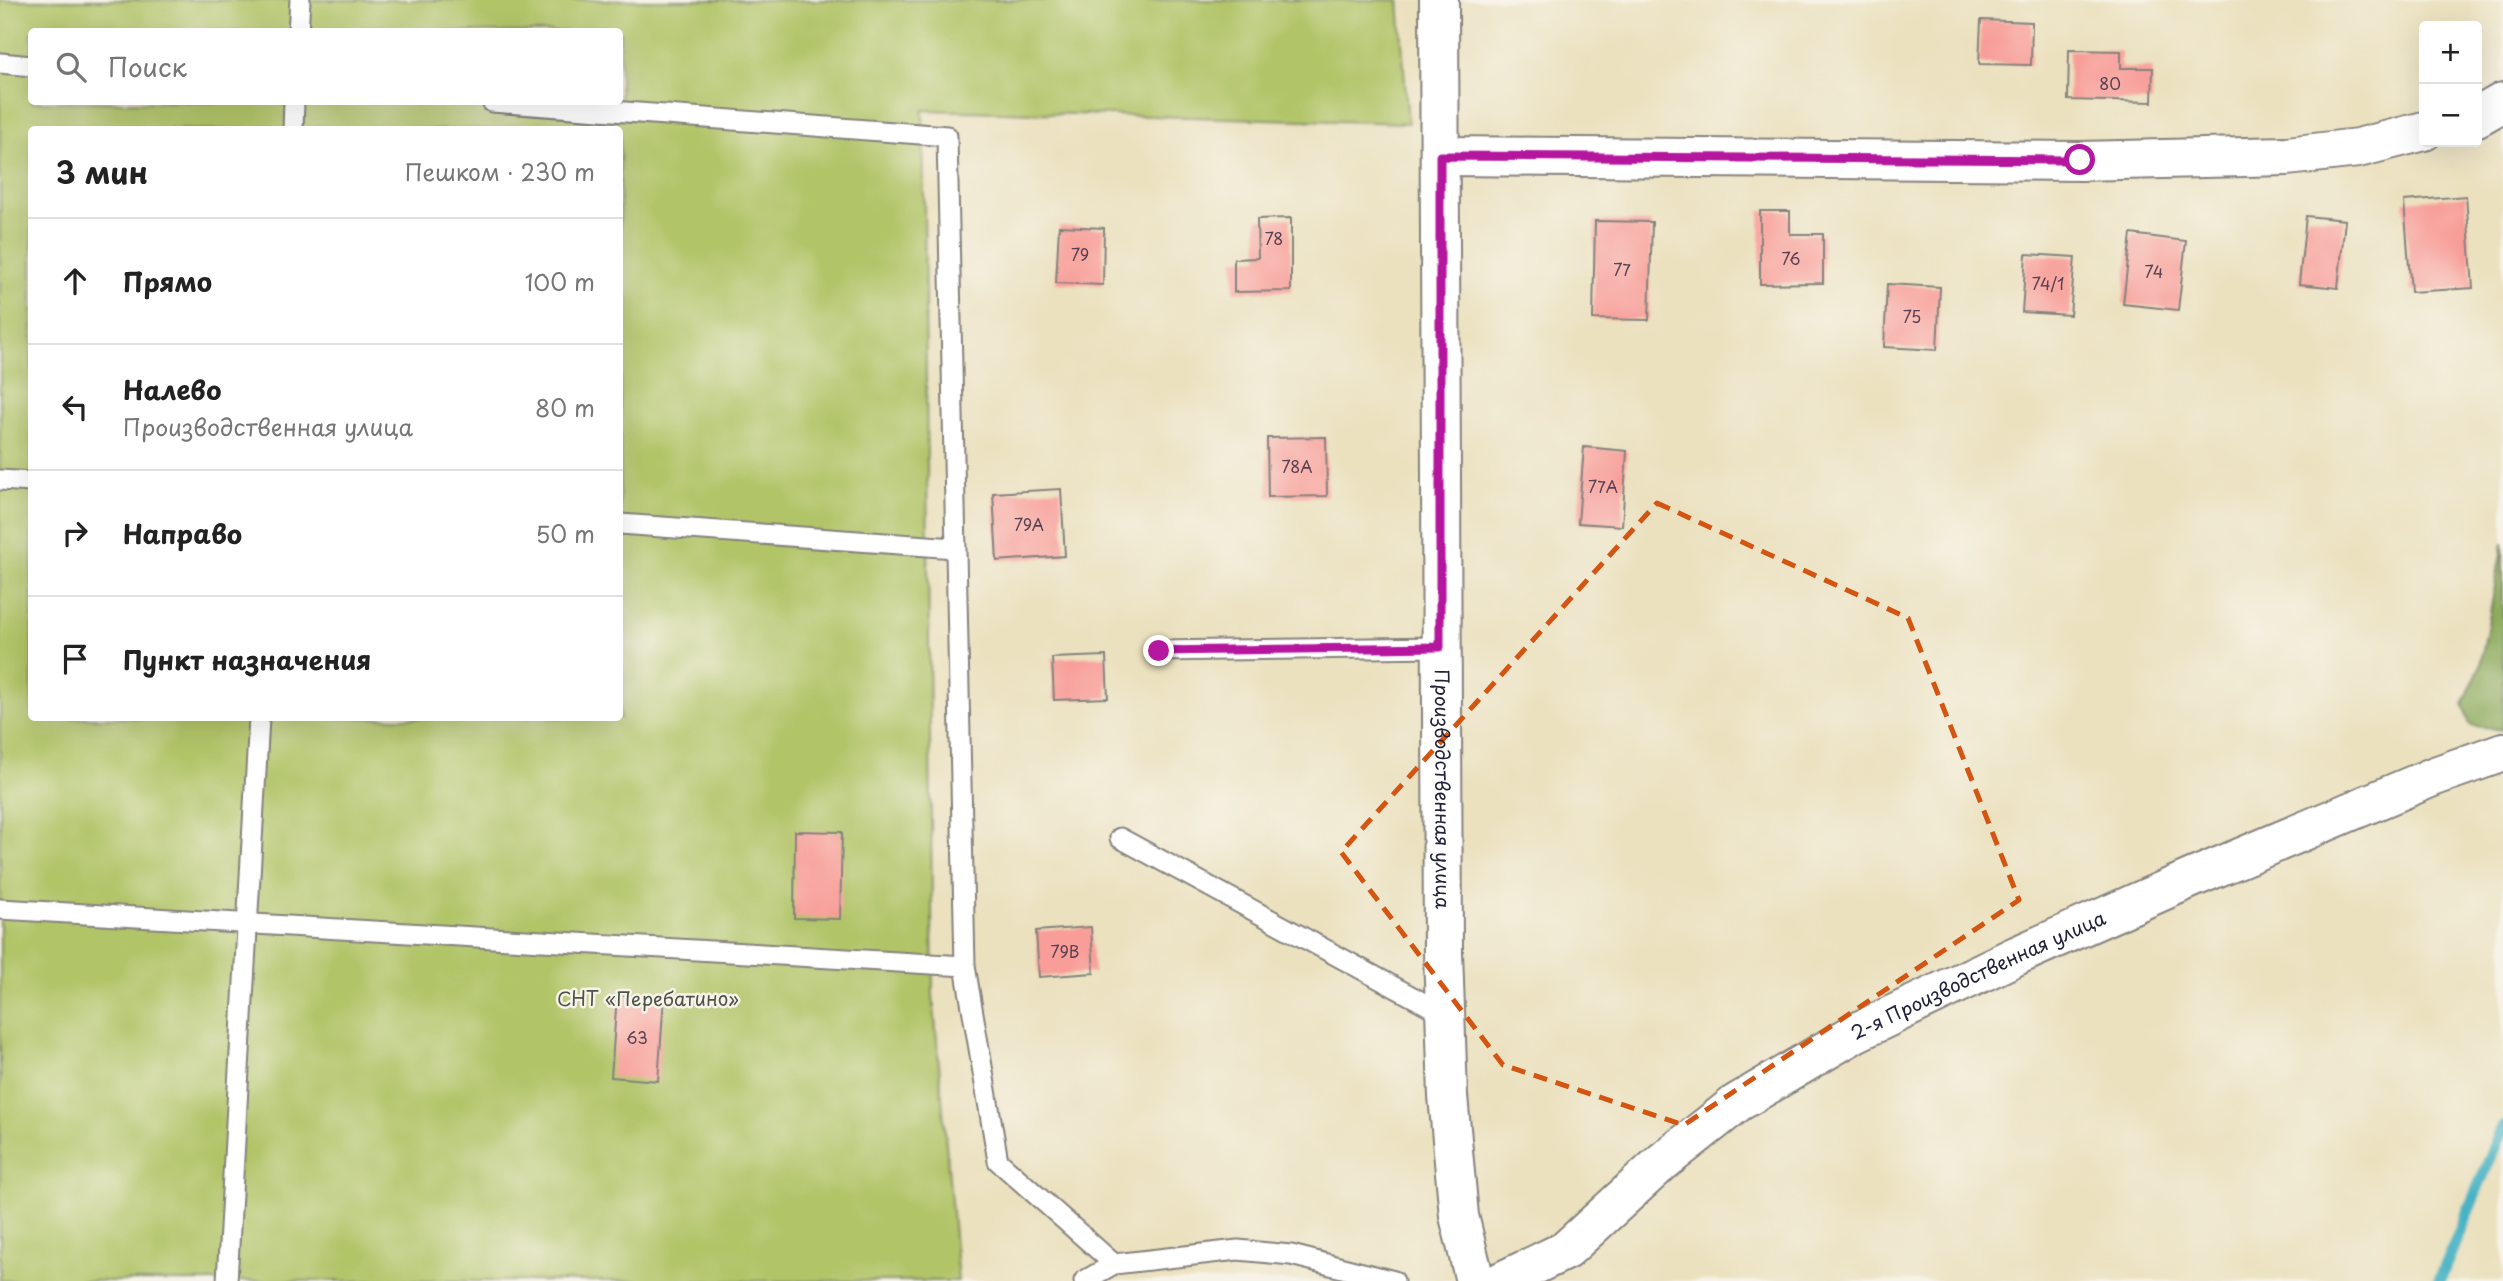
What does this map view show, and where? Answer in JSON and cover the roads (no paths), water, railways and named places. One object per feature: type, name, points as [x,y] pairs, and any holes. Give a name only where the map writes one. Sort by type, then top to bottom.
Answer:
[{"type":"street","name":"Производственная улица","points":[[1439,0],[1440,647],[1448,1096],[1460,1216],[1475,1281]]},
{"type":"street","points":[[2482,114],[2503,102]]},
{"type":"street","points":[[1440,156],[2052,160],[2273,157],[2358,148],[2419,132]]},
{"type":"street","name":"2-я Производственная улица","points":[[1502,1281],[1566,1250],[1661,1163],[1737,1103],[1857,1032],[2018,955],[2192,878],[2435,776],[2503,752]]},
{"type":"lane","points":[[298,28],[300,0]]},
{"type":"lane","points":[[0,63],[28,65]]},
{"type":"lane","points":[[293,126],[294,105]]},
{"type":"lane","points":[[532,105],[947,136],[965,965],[998,1161],[1114,1264]]},
{"type":"lane","points":[[0,480],[28,482]]},
{"type":"lane","points":[[623,524],[955,548]]},
{"type":"lane","points":[[1159,651],[1440,647]]},
{"type":"lane","points":[[227,1281],[259,721]]},
{"type":"lane","points":[[1121,838],[1446,1015]]},
{"type":"lane","points":[[0,909],[965,965]]},
{"type":"lane","points":[[1084,1281],[1114,1264],[1238,1250],[1291,1255],[1394,1281]]},
{"type":"waterway","points":[[2439,1281],[2503,1127]]},
{"type":"park label","name":"СНТ «Перебатино»","points":[[648,999]]}]
